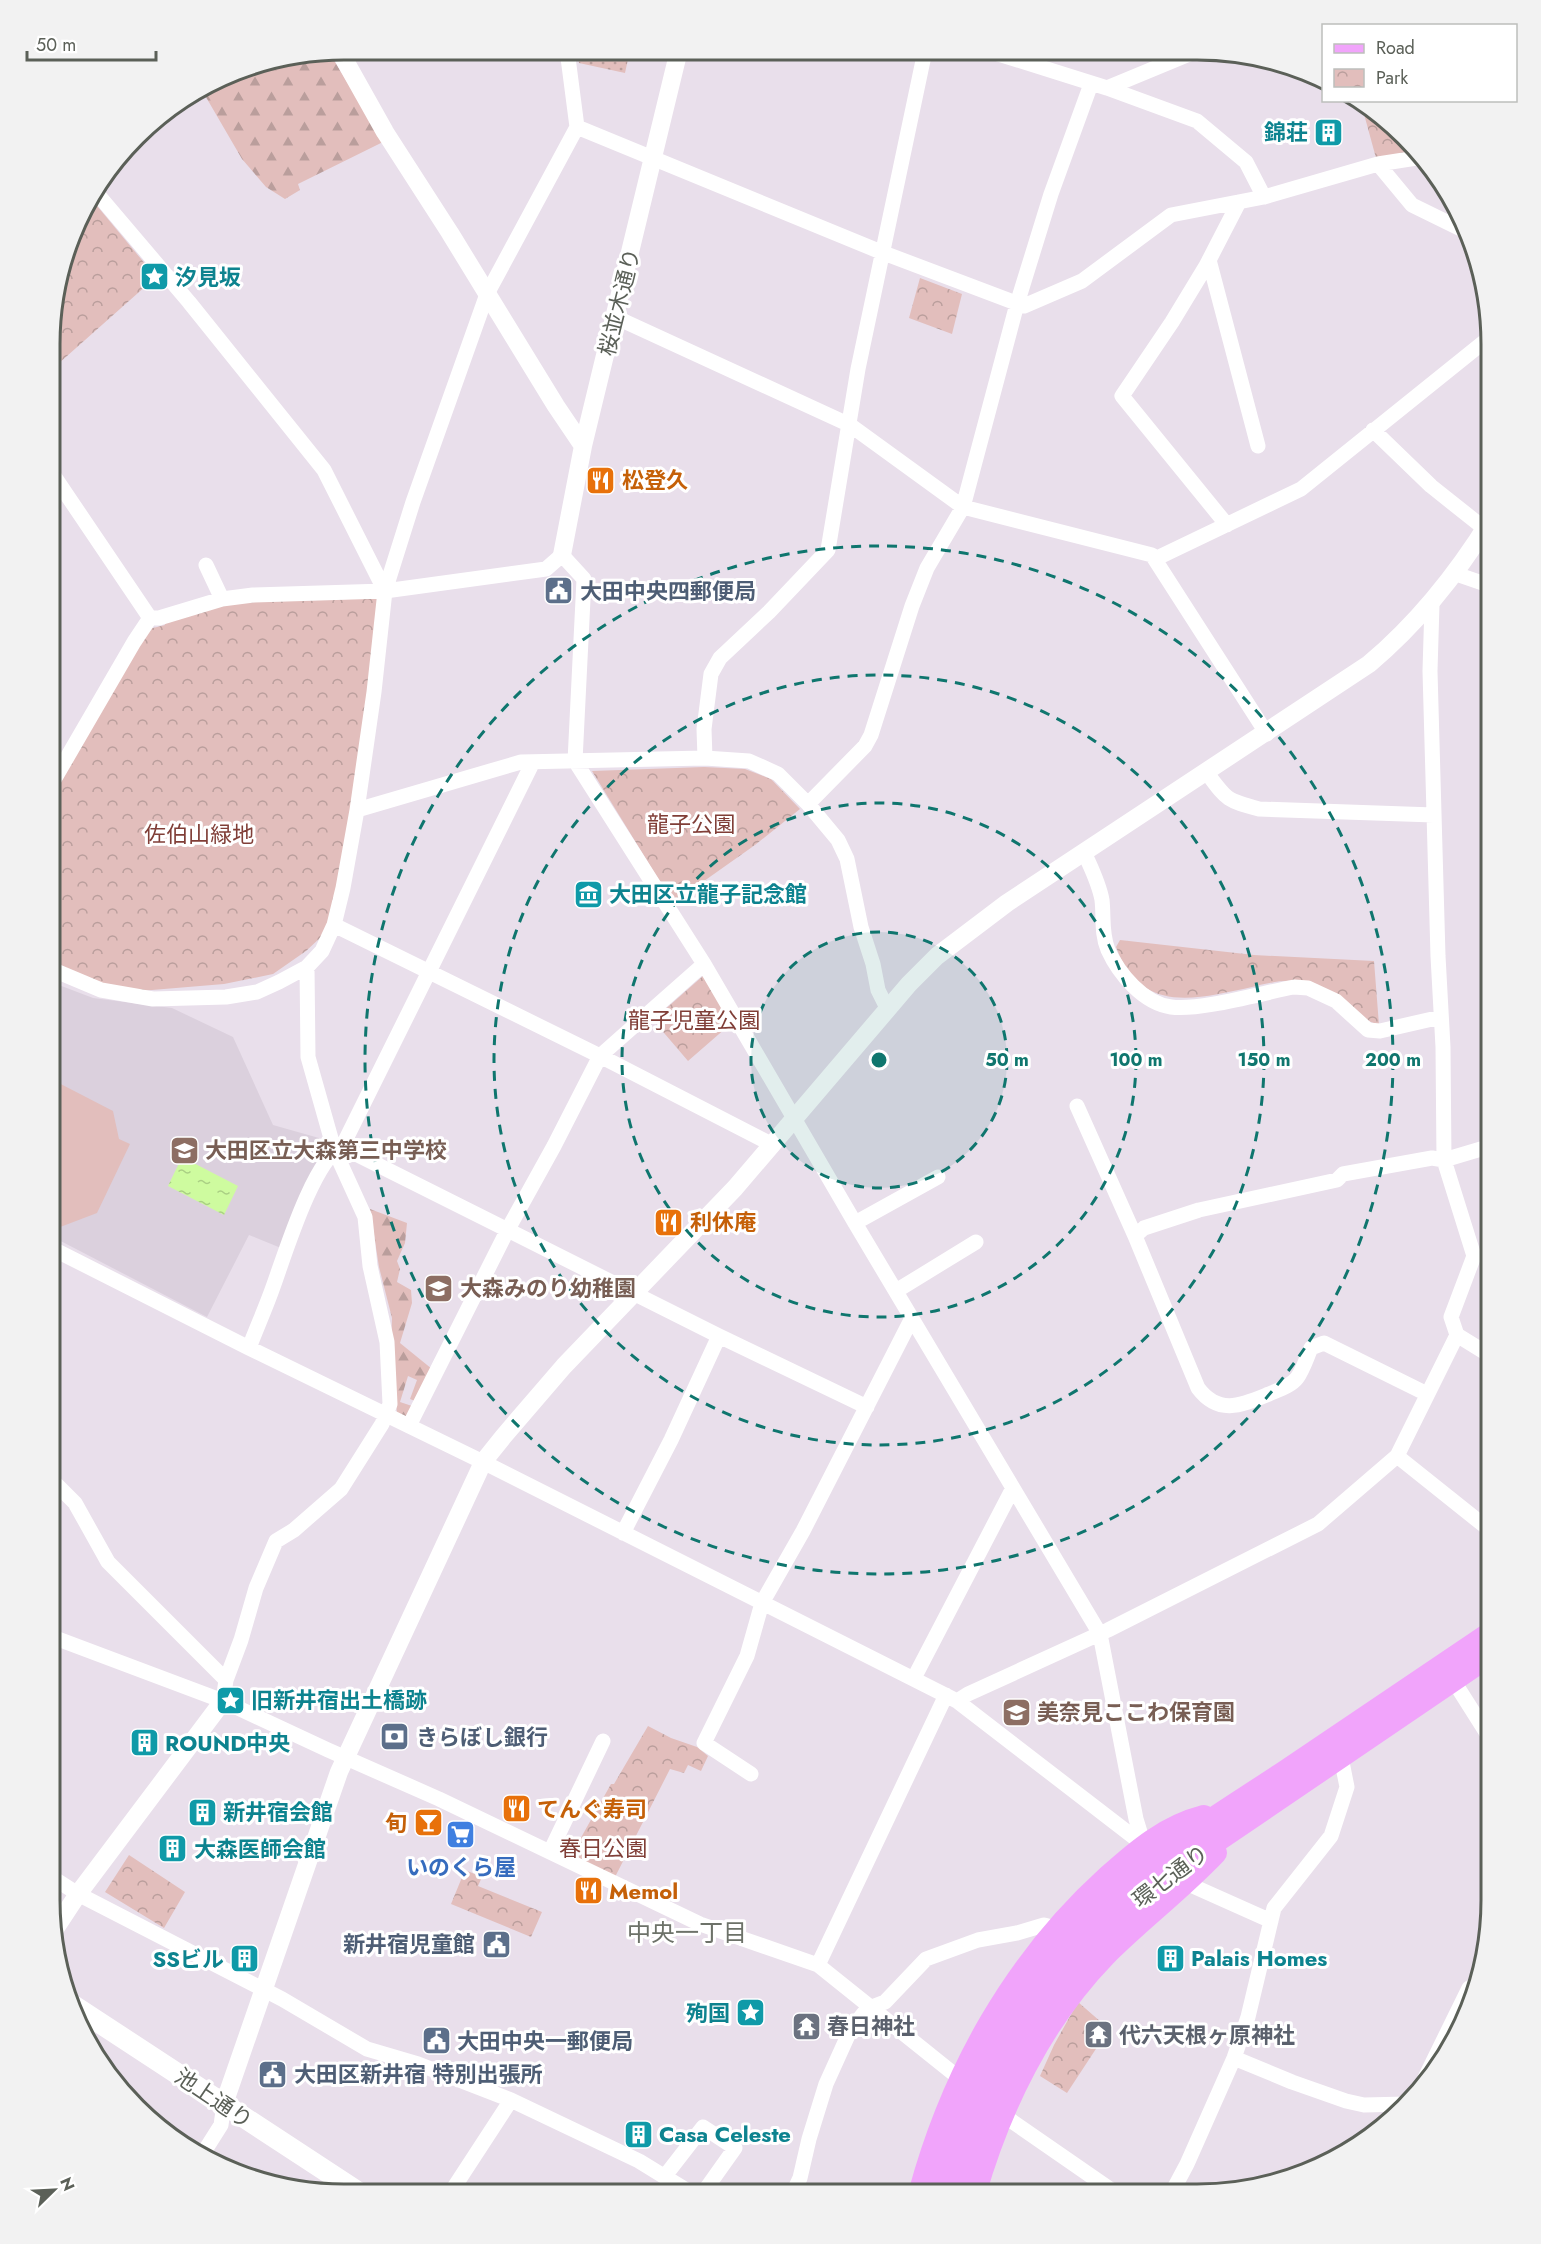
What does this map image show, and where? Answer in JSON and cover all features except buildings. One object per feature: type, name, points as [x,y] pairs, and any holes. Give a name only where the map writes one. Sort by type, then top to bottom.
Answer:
[{"type":"main road","name":"環七通り","points":[[943,2184],[973,2096],[1008,2042],[1037,2013],[1071,1968],[1129,1907],[1231,1820],[1481,1639]]},
{"type":"main road","name":"環七通り","points":[[962,2184],[1008,2042],[1032,1989],[1078,1931],[1114,1896],[1171,1848],[1231,1820],[1341,1757],[1481,1662]]},
{"type":"main road","points":[[922,2184],[934,2141],[959,2078],[1003,2000],[1056,1928],[1099,1884],[1144,1845],[1174,1827],[1231,1820],[1218,1851],[1186,1883],[1129,1932],[1079,1986],[1036,2048],[1003,2115],[978,2184]]},
{"type":"main road","name":"池上通り","points":[[83,2012],[345,2184]]},
{"type":"street","points":[[345,60],[385,132],[583,446]]},
{"type":"street","points":[[60,973],[101,990],[153,999],[226,997],[257,992],[307,967],[322,951],[334,925],[357,810],[374,692],[385,591],[412,502],[487,294],[578,127],[568,60]]},
{"type":"street","name":"桜並木通り","points":[[562,555],[583,446],[677,60]]},
{"type":"street","points":[[705,758],[704,729],[711,674],[720,658],[769,612],[828,550],[858,369],[923,60]]},
{"type":"street","points":[[1017,60],[1107,88],[1197,122],[1246,162],[1264,197]]},
{"type":"street","points":[[1107,88],[1175,60]]},
{"type":"street","points":[[808,804],[865,746],[871,735],[923,577],[963,507],[1017,304],[1051,194],[1091,84]]},
{"type":"street","points":[[578,127],[881,252],[1024,306],[1082,281],[1171,215],[1264,197],[1378,164],[1411,159]]},
{"type":"street","points":[[1378,164],[1413,205],[1455,226]]},
{"type":"street","points":[[101,198],[189,302],[324,470],[385,591]]},
{"type":"street","points":[[1227,525],[1122,396],[1172,322],[1209,260],[1239,202]]},
{"type":"street","points":[[1209,260],[1257,446]]},
{"type":"street","points":[[615,317],[850,425],[963,507],[1152,555],[1267,734]]},
{"type":"street","points":[[1155,559],[1301,489],[1481,344]]},
{"type":"street","points":[[1373,430],[1431,486],[1481,519]]},
{"type":"street","points":[[60,485],[150,618]]},
{"type":"street","points":[[206,2148],[221,2125],[224,2104],[345,1757],[483,1462],[564,1366],[735,1188],[925,968],[950,945],[1007,903],[1267,734],[1370,664],[1432,604],[1481,535]]},
{"type":"street","points":[[150,618],[159,618],[222,599],[253,595],[385,591],[546,569],[562,555],[584,579],[575,761],[704,964],[1100,1634],[1136,1819],[1144,1845]]},
{"type":"street","points":[[206,565],[222,599]]},
{"type":"street","points":[[1456,573],[1481,582]]},
{"type":"street","points":[[1432,604],[1430,670],[1444,1160],[1474,1256],[1451,1317],[1457,1335],[1481,1350]]},
{"type":"street","points":[[60,769],[150,618]]},
{"type":"street","points":[[357,810],[521,762],[705,758],[749,762],[777,774],[808,804],[838,840],[847,859],[861,927],[873,964],[878,990],[888,1010]]},
{"type":"street","points":[[249,1348],[297,1221],[321,1168],[338,1148],[533,762]]},
{"type":"street","points":[[1207,773],[1225,797],[1259,809],[1434,814]]},
{"type":"street","points":[[1084,852],[1102,900],[1102,931],[1108,950],[1127,982],[1143,995],[1169,1007],[1194,1006],[1293,987],[1308,988],[1336,1001],[1368,1030],[1380,1031],[1441,1017]]},
{"type":"street","points":[[334,925],[600,1056],[773,1145]]},
{"type":"street","points":[[409,1426],[508,1229],[600,1056],[704,964]]},
{"type":"street","points":[[61,1920],[223,1701],[226,1680],[241,1640],[256,1588],[276,1541],[294,1530],[341,1489],[387,1414],[390,1404],[387,1342],[370,1266],[365,1217],[338,1148],[308,1057],[307,967]]},
{"type":"street","points":[[1077,1106],[1135,1236],[1198,1388],[1206,1398],[1224,1406],[1239,1406],[1285,1387],[1297,1378],[1311,1348],[1324,1343],[1427,1394]]},
{"type":"street","points":[[338,1148],[508,1229],[719,1336],[867,1407]]},
{"type":"street","points":[[1135,1236],[1144,1228],[1199,1210],[1337,1180],[1342,1174],[1432,1158],[1444,1160],[1481,1149]]},
{"type":"street","points":[[855,1223],[938,1177]]},
{"type":"street","points":[[896,1291],[976,1242]]},
{"type":"street","points":[[60,1254],[387,1414],[952,1698],[1144,1845]]},
{"type":"street","points":[[751,1774],[704,1743],[747,1656],[762,1603],[803,1531],[912,1318]]},
{"type":"street","points":[[818,1965],[952,1698],[968,1694],[1100,1634],[1318,1524],[1397,1456],[1457,1335]]},
{"type":"street","points":[[623,1533],[671,1440],[719,1336]]},
{"type":"street","points":[[1397,1456],[1481,1524]]},
{"type":"street","points":[[60,1488],[75,1503],[108,1562],[226,1680]]},
{"type":"street","points":[[914,1678],[1013,1488]]},
{"type":"street","points":[[60,1640],[223,1701],[439,1799],[700,1924],[818,1965],[959,2078]]},
{"type":"street","points":[[1453,1680],[1481,1724]]},
{"type":"street","points":[[550,1852],[603,1741]]},
{"type":"street","points":[[1176,2184],[1234,2058],[1248,2017],[1275,1908],[1331,1836],[1347,1786],[1341,1757]]},
{"type":"street","points":[[60,1882],[78,1894],[263,1989],[367,2049],[418,2064],[511,2100],[631,2157],[677,2184]]},
{"type":"street","points":[[1186,1883],[1271,1921]]},
{"type":"street","points":[[797,2184],[826,2084],[850,2031],[872,2007],[885,2002],[926,1959],[978,1940],[1017,1933],[1044,1925],[1056,1928]]},
{"type":"street","points":[[1441,2045],[1460,2006]]},
{"type":"street","points":[[1234,2058],[1346,2101],[1364,2105],[1394,2104]]},
{"type":"street","points":[[456,2184],[511,2100]]},
{"type":"street","points":[[1003,2115],[1103,2184]]},
{"type":"street","points":[[665,2176],[703,2127],[735,2148],[709,2184]]},
{"type":"street","points":[[934,2141],[950,2138],[965,2139],[977,2147],[986,2159]]},
{"type":"shaded area","name":"大田区立大森第三中学校","points":[[60,985],[93,998],[172,1008],[233,1037],[273,1125],[319,1138],[317,1162],[281,1248],[249,1235],[207,1317],[60,1241]]},
{"type":"green space","points":[[579,60],[628,60],[625,73],[579,63]]},
{"type":"green space","points":[[334,61],[383,142],[298,184],[300,190],[285,199],[266,187],[242,159],[205,96],[253,75],[307,62]]},
{"type":"green space","points":[[1364,115],[1407,154],[1376,158]]},
{"type":"green space","points":[[96,205],[156,277],[60,362],[65,289],[75,253]]},
{"type":"green space","points":[[920,278],[962,294],[952,334],[909,318]]},
{"type":"green space","name":"佐伯山緑地","points":[[382,598],[334,925],[306,951],[273,974],[224,984],[116,993],[60,969],[60,776],[149,626],[153,628],[165,625],[163,620],[222,603]]},
{"type":"green space","name":"龍子公園","points":[[704,767],[745,769],[771,779],[800,809],[755,845],[673,903],[592,771]]},
{"type":"green space","points":[[1120,940],[1254,955],[1374,961],[1379,1025],[1293,981],[1272,982],[1191,998],[1155,993],[1140,984],[1127,969],[1116,947]]},
{"type":"green space","name":"龍子児童公園","points":[[704,975],[734,1021],[688,1061],[653,1020]]},
{"type":"green space","points":[[60,1084],[113,1111],[119,1139],[130,1144],[97,1213],[60,1227]]},
{"type":"green space","points":[[370,1209],[407,1223],[405,1243],[397,1261],[400,1269],[397,1282],[411,1290],[412,1303],[400,1343],[432,1369],[408,1418],[397,1413],[391,1350],[392,1318],[379,1267]],"holes":[[[408,1376],[417,1380],[410,1399],[415,1401],[412,1406],[400,1402]]]},
{"type":"green space","name":"春日公園","points":[[648,1726],[671,1738],[697,1747],[708,1756],[701,1771],[688,1765],[684,1773],[670,1769],[614,1879],[569,1859],[611,1784],[614,1784]]},
{"type":"green space","points":[[129,1855],[185,1892],[164,1928],[105,1892]]},
{"type":"green space","points":[[465,1870],[482,1877],[478,1886],[542,1912],[531,1937],[451,1904]]},
{"type":"green space","points":[[1078,2002],[1109,2029],[1067,2093],[1040,2076]]},
{"type":"water","points":[[182,1157],[238,1186],[224,1215],[168,1186]]},
{"type":"place","name":"錦荘","points":[[1329,132]]},
{"type":"place","name":"汐見坂","points":[[154,277]]},
{"type":"place","name":"松登久","points":[[601,480]]},
{"type":"place","name":"大田中央四郵便局","points":[[559,591]]},
{"type":"place","name":"大田区立龍子記念館","points":[[588,894]]},
{"type":"place","name":"大田区立大森第三中学校","points":[[184,1150]]},
{"type":"place","name":"利休庵","points":[[669,1222]]},
{"type":"place","name":"大森みのり幼稚園","points":[[439,1288]]},
{"type":"place","name":"旧新井宿出土橋跡","points":[[230,1700]]},
{"type":"place","name":"美奈見ここわ保育園","points":[[1016,1712]]},
{"type":"place","name":"きらぼし銀行","points":[[395,1737]]},
{"type":"place","name":"ROUND中央","points":[[144,1743]]},
{"type":"place","name":"てんぐ寿司","points":[[516,1809]]},
{"type":"place","name":"新井宿会館","points":[[202,1812]]},
{"type":"place","name":"旬","points":[[428,1823]]},
{"type":"place","name":"いのくら屋","points":[[461,1835]]},
{"type":"place","name":"大森医師会館","points":[[173,1849]]},
{"type":"place","name":"Memol","points":[[588,1891]]},
{"type":"place","name":"新井宿児童館","points":[[496,1944]]},
{"type":"place","name":"Palais Homes","points":[[1170,1958]]},
{"type":"place","name":"SSビル","points":[[245,1959]]},
{"type":"place","name":"殉国","points":[[751,2013]]},
{"type":"place","name":"春日神社","points":[[806,2026]]},
{"type":"place","name":"代六天根ヶ原神社","points":[[1098,2035]]},
{"type":"place","name":"大田中央一郵便局","points":[[436,2041]]},
{"type":"place","name":"大田区新井宿 特別出張所","points":[[273,2074]]},
{"type":"place","name":"Casa Celeste","points":[[638,2134]]},
{"type":"district","name":"中央一丁目","points":[[687,1932]]}]
